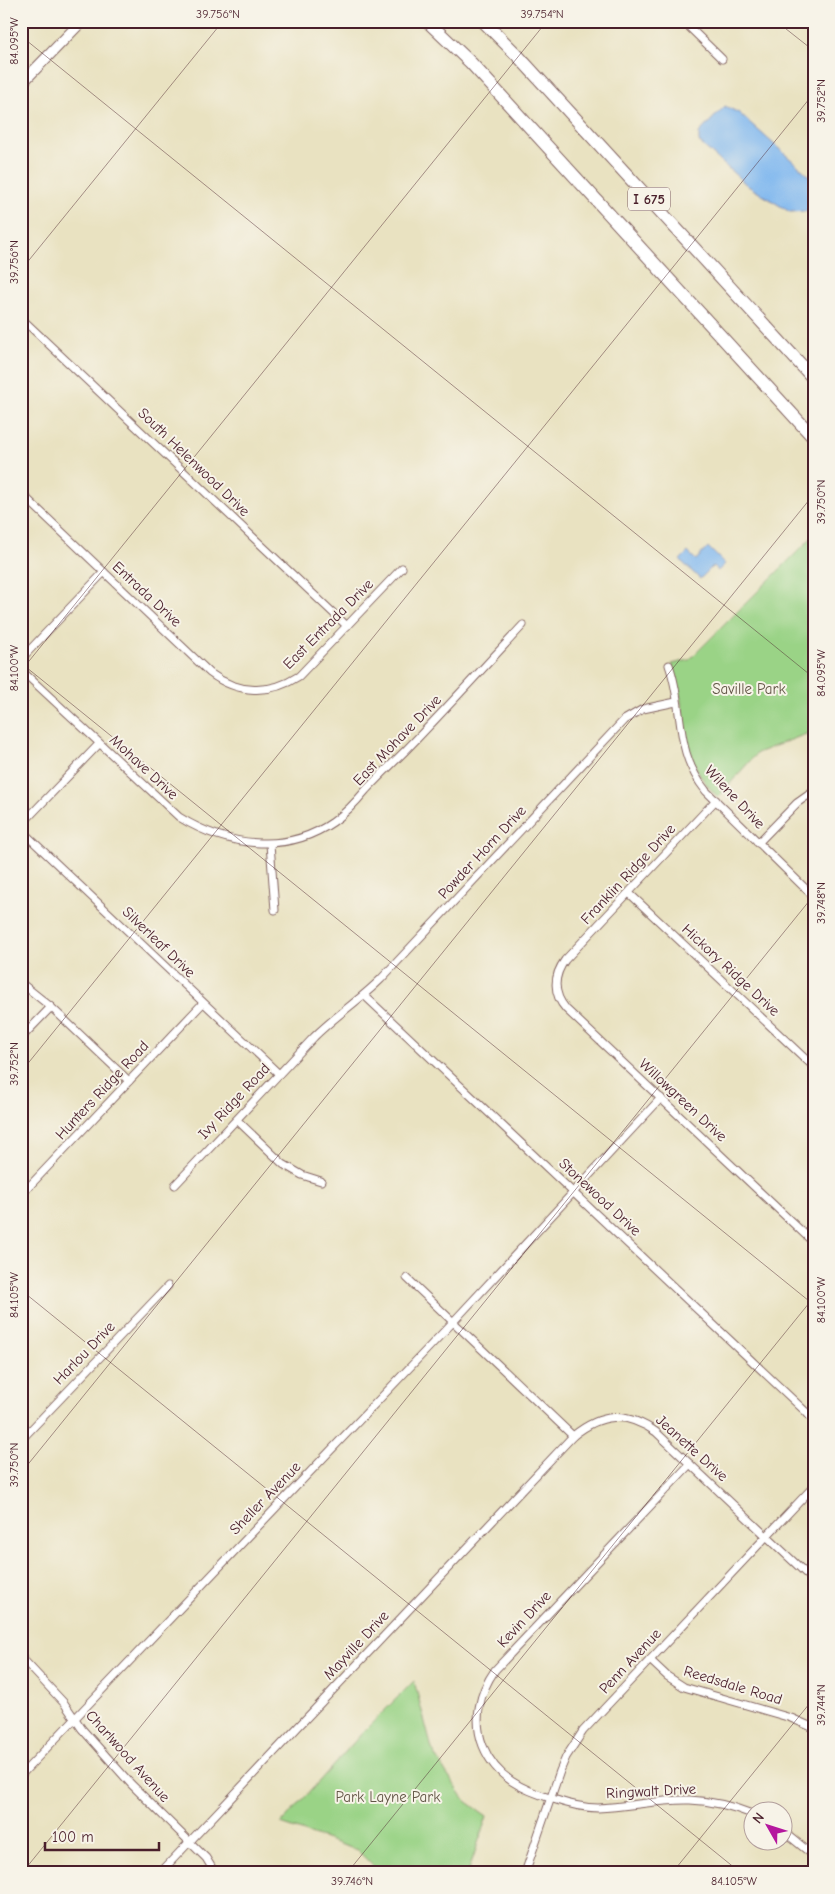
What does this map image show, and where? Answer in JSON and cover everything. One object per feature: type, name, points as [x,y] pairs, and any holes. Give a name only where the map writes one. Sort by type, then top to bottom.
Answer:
[{"type":"highway","name":"I 675","points":[[427,21],[470,62],[814,438]]},
{"type":"highway","name":"I 675","points":[[483,21],[518,56],[814,379]]},
{"type":"main road","points":[[21,84],[82,21]]},
{"type":"street","points":[[683,21],[722,58]]},
{"type":"street","name":"South Helenwood Drive","points":[[21,318],[347,626]]},
{"type":"street","name":"Entrada Drive","points":[[21,494],[219,679],[242,689],[267,689]]},
{"type":"street","name":"East Entrada Drive","points":[[267,689],[287,683],[299,676],[402,568]]},
{"type":"street","points":[[21,659],[104,572]]},
{"type":"street","name":"East Mohave Drive","points":[[270,844],[323,828],[350,808],[523,625]]},
{"type":"street","name":"Wilene Drive","points":[[669,665],[674,680],[682,741],[688,763],[699,782],[814,897]]},
{"type":"street","name":"Mohave Drive","points":[[21,670],[171,811],[208,832],[234,840],[270,844]]},
{"type":"street","name":"Powder Horn Drive","points":[[314,1037],[326,1025],[365,996],[624,720],[643,708],[676,702]]},
{"type":"street","points":[[21,825],[99,744]]},
{"type":"street","points":[[758,843],[796,803],[814,791]]},
{"type":"street","name":"Franklin Ridge Drive","points":[[560,967],[716,800]]},
{"type":"street","name":"Silverleaf Drive","points":[[21,830],[279,1074]]},
{"type":"street","points":[[270,844],[275,910]]},
{"type":"street","name":"Hickory Ridge Drive","points":[[629,893],[814,1067]]},
{"type":"street","name":"Willowgreen Drive","points":[[560,967],[556,977],[556,987],[563,1005],[814,1243]]},
{"type":"street","points":[[21,983],[51,1007],[129,1081]]},
{"type":"street","name":"Stonewood Drive","points":[[365,996],[814,1421]]},
{"type":"street","name":"Hunters Ridge Road","points":[[21,1195],[203,1003]]},
{"type":"street","points":[[21,1038],[51,1007]]},
{"type":"street","name":"Ivy Ridge Road","points":[[175,1185],[314,1037]]},
{"type":"street","name":"Sheller Avenue","points":[[21,1775],[453,1322],[661,1098]]},
{"type":"street","points":[[237,1120],[283,1164],[302,1175],[321,1180]]},
{"type":"street","points":[[407,1278],[573,1436]]},
{"type":"street","name":"Harlou Drive","points":[[21,1440],[168,1286]]},
{"type":"street","name":"Jeanette Drive","points":[[573,1436],[586,1426],[599,1420],[618,1417],[645,1424],[656,1432],[814,1581]]},
{"type":"street","name":"Mayville Drive","points":[[160,1873],[573,1436]]},
{"type":"street","name":"Kevin Drive","points":[[550,1798],[529,1791],[511,1781],[494,1765],[486,1753],[478,1721],[478,1710],[484,1689],[494,1670],[690,1464]]},
{"type":"street","name":"Penn Avenue","points":[[525,1873],[560,1771],[574,1744],[590,1723],[814,1486]]},
{"type":"street","name":"Charlwood Avenue","points":[[21,1657],[64,1703],[74,1718],[131,1784],[206,1858],[215,1873]]},
{"type":"street","name":"Reedsdale Road","points":[[650,1660],[667,1676],[684,1686],[791,1718],[814,1728]]},
{"type":"street","name":"Ringwalt Drive","points":[[550,1798],[572,1805],[596,1808],[672,1800],[722,1804],[742,1811]]},
{"type":"street","points":[[792,1838],[814,1856]]},
{"type":"green space","name":"Saville Park","points":[[814,535],[814,731],[757,753],[718,797],[705,782],[690,751],[681,700],[672,664],[689,660]]},
{"type":"green space","name":"Park Layne Park","points":[[414,1681],[432,1749],[466,1801],[487,1816],[468,1873],[380,1873],[357,1850],[281,1824],[363,1732]]},
{"type":"water","points":[[725,106],[739,113],[814,180],[814,205],[808,211],[790,212],[748,186],[699,142],[699,133]]},
{"type":"water","points":[[708,547],[725,564],[718,571],[713,566],[700,579],[680,560],[688,552],[696,560]]}]
